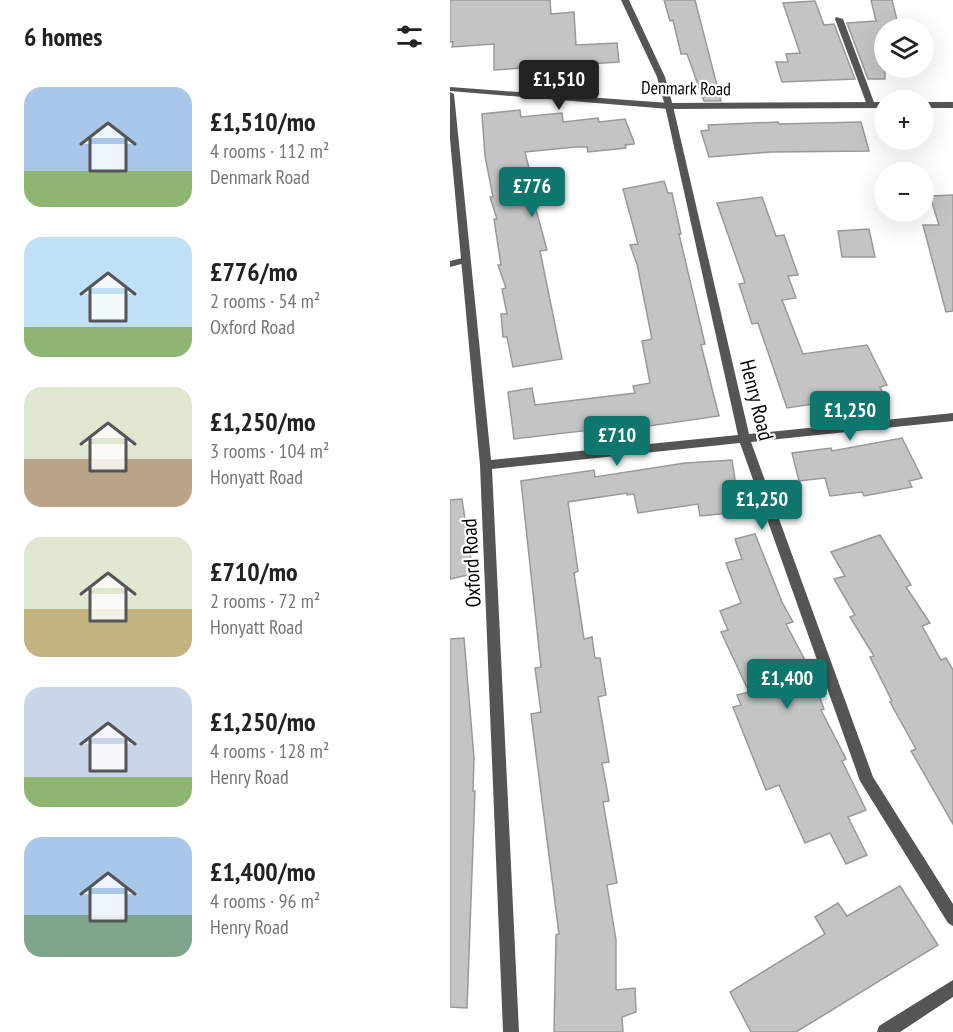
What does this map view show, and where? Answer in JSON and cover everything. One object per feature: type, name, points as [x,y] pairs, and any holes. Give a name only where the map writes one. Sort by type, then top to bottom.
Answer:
[{"type":"street","name":"Henry Road","points":[[625,0],[661,77],[669,106],[744,438],[867,781],[953,918]]},
{"type":"street","points":[[839,19],[872,105]]},
{"type":"street","name":"Denmark Road","points":[[450,89],[669,106],[872,105]]},
{"type":"street","name":"Oxford Road","points":[[450,94],[486,465],[511,1032]]},
{"type":"street","points":[[934,105],[953,105]]},
{"type":"street","points":[[486,465],[953,417]]},
{"type":"street","points":[[885,1032],[953,988]]},
{"type":"lane","points":[[450,264],[466,260]]},
{"type":"building","points":[[450,0],[550,0],[551,14],[574,12],[576,45],[617,43],[619,62],[494,70],[494,44],[452,47]]},
{"type":"building","points":[[664,0],[695,0],[721,101],[704,101],[687,54],[681,54],[673,20],[670,21]]},
{"type":"building","points":[[871,0],[892,0],[896,18],[875,18]]},
{"type":"building","points":[[815,1],[824,25],[834,24],[855,79],[782,82],[776,62],[788,62],[786,54],[800,53],[783,3]]},
{"type":"building","points":[[874,21],[874,78],[885,79],[868,79],[847,23]]},
{"type":"building","points":[[520,110],[521,117],[562,113],[563,122],[598,118],[599,122],[625,119],[634,144],[625,145],[626,148],[588,152],[587,147],[575,147],[525,152],[538,205],[535,206],[547,250],[540,251],[562,359],[513,367],[507,337],[503,337],[501,314],[507,314],[502,289],[506,288],[498,265],[501,265],[494,219],[497,219],[490,197],[493,197],[485,156],[482,114]]},
{"type":"building","points":[[778,122],[779,124],[861,122],[869,151],[771,152],[709,157],[701,131],[709,130],[708,125]]},
{"type":"building","points":[[664,181],[668,193],[672,193],[681,234],[679,234],[705,344],[701,345],[719,416],[642,427],[641,424],[514,439],[508,392],[532,388],[535,405],[635,393],[633,386],[650,383],[642,341],[652,339],[637,264],[630,245],[638,244],[623,189]]},
{"type":"building","points":[[953,195],[953,311],[946,312],[923,225],[939,225],[934,209],[934,196]]},
{"type":"building","points":[[762,197],[776,236],[784,235],[798,275],[788,276],[796,298],[782,300],[803,354],[867,345],[887,385],[880,387],[884,396],[842,404],[840,400],[787,408],[758,323],[752,324],[739,284],[745,283],[717,203]]},
{"type":"building","points":[[869,229],[875,257],[842,257],[838,231]]},
{"type":"building","points":[[902,438],[922,478],[909,481],[912,487],[864,496],[862,492],[830,496],[825,478],[799,481],[792,453],[831,448],[832,451]]},
{"type":"building","points":[[732,460],[740,512],[700,516],[698,504],[638,513],[634,494],[627,495],[627,493],[568,502],[578,571],[574,573],[584,639],[592,637],[595,658],[600,658],[606,695],[598,697],[609,762],[602,763],[609,801],[603,802],[617,883],[607,885],[616,940],[616,990],[635,988],[636,1012],[622,1017],[623,1032],[554,1032],[556,935],[559,934],[531,714],[541,712],[535,668],[541,667],[521,481],[594,470],[595,477],[685,463]]},
{"type":"building","points":[[462,499],[473,574],[450,579],[450,500]]},
{"type":"building","points":[[755,534],[782,602],[793,622],[786,624],[808,666],[824,709],[821,710],[846,759],[842,761],[866,810],[848,817],[867,855],[846,864],[830,833],[805,843],[779,785],[766,790],[733,707],[741,705],[737,695],[749,692],[721,632],[728,630],[720,611],[741,603],[726,563],[742,559],[735,539]]},
{"type":"building","points":[[880,535],[911,585],[906,587],[930,623],[922,626],[941,660],[946,658],[953,670],[953,824],[911,751],[916,749],[890,702],[892,701],[870,657],[874,656],[850,617],[855,615],[834,579],[845,576],[831,552]]},
{"type":"building","points":[[464,638],[474,758],[473,791],[475,791],[467,1008],[450,1007],[450,639]]},
{"type":"building","points":[[900,886],[938,945],[796,1032],[751,1032],[730,992],[825,934],[815,917],[838,903],[847,916]]}]
